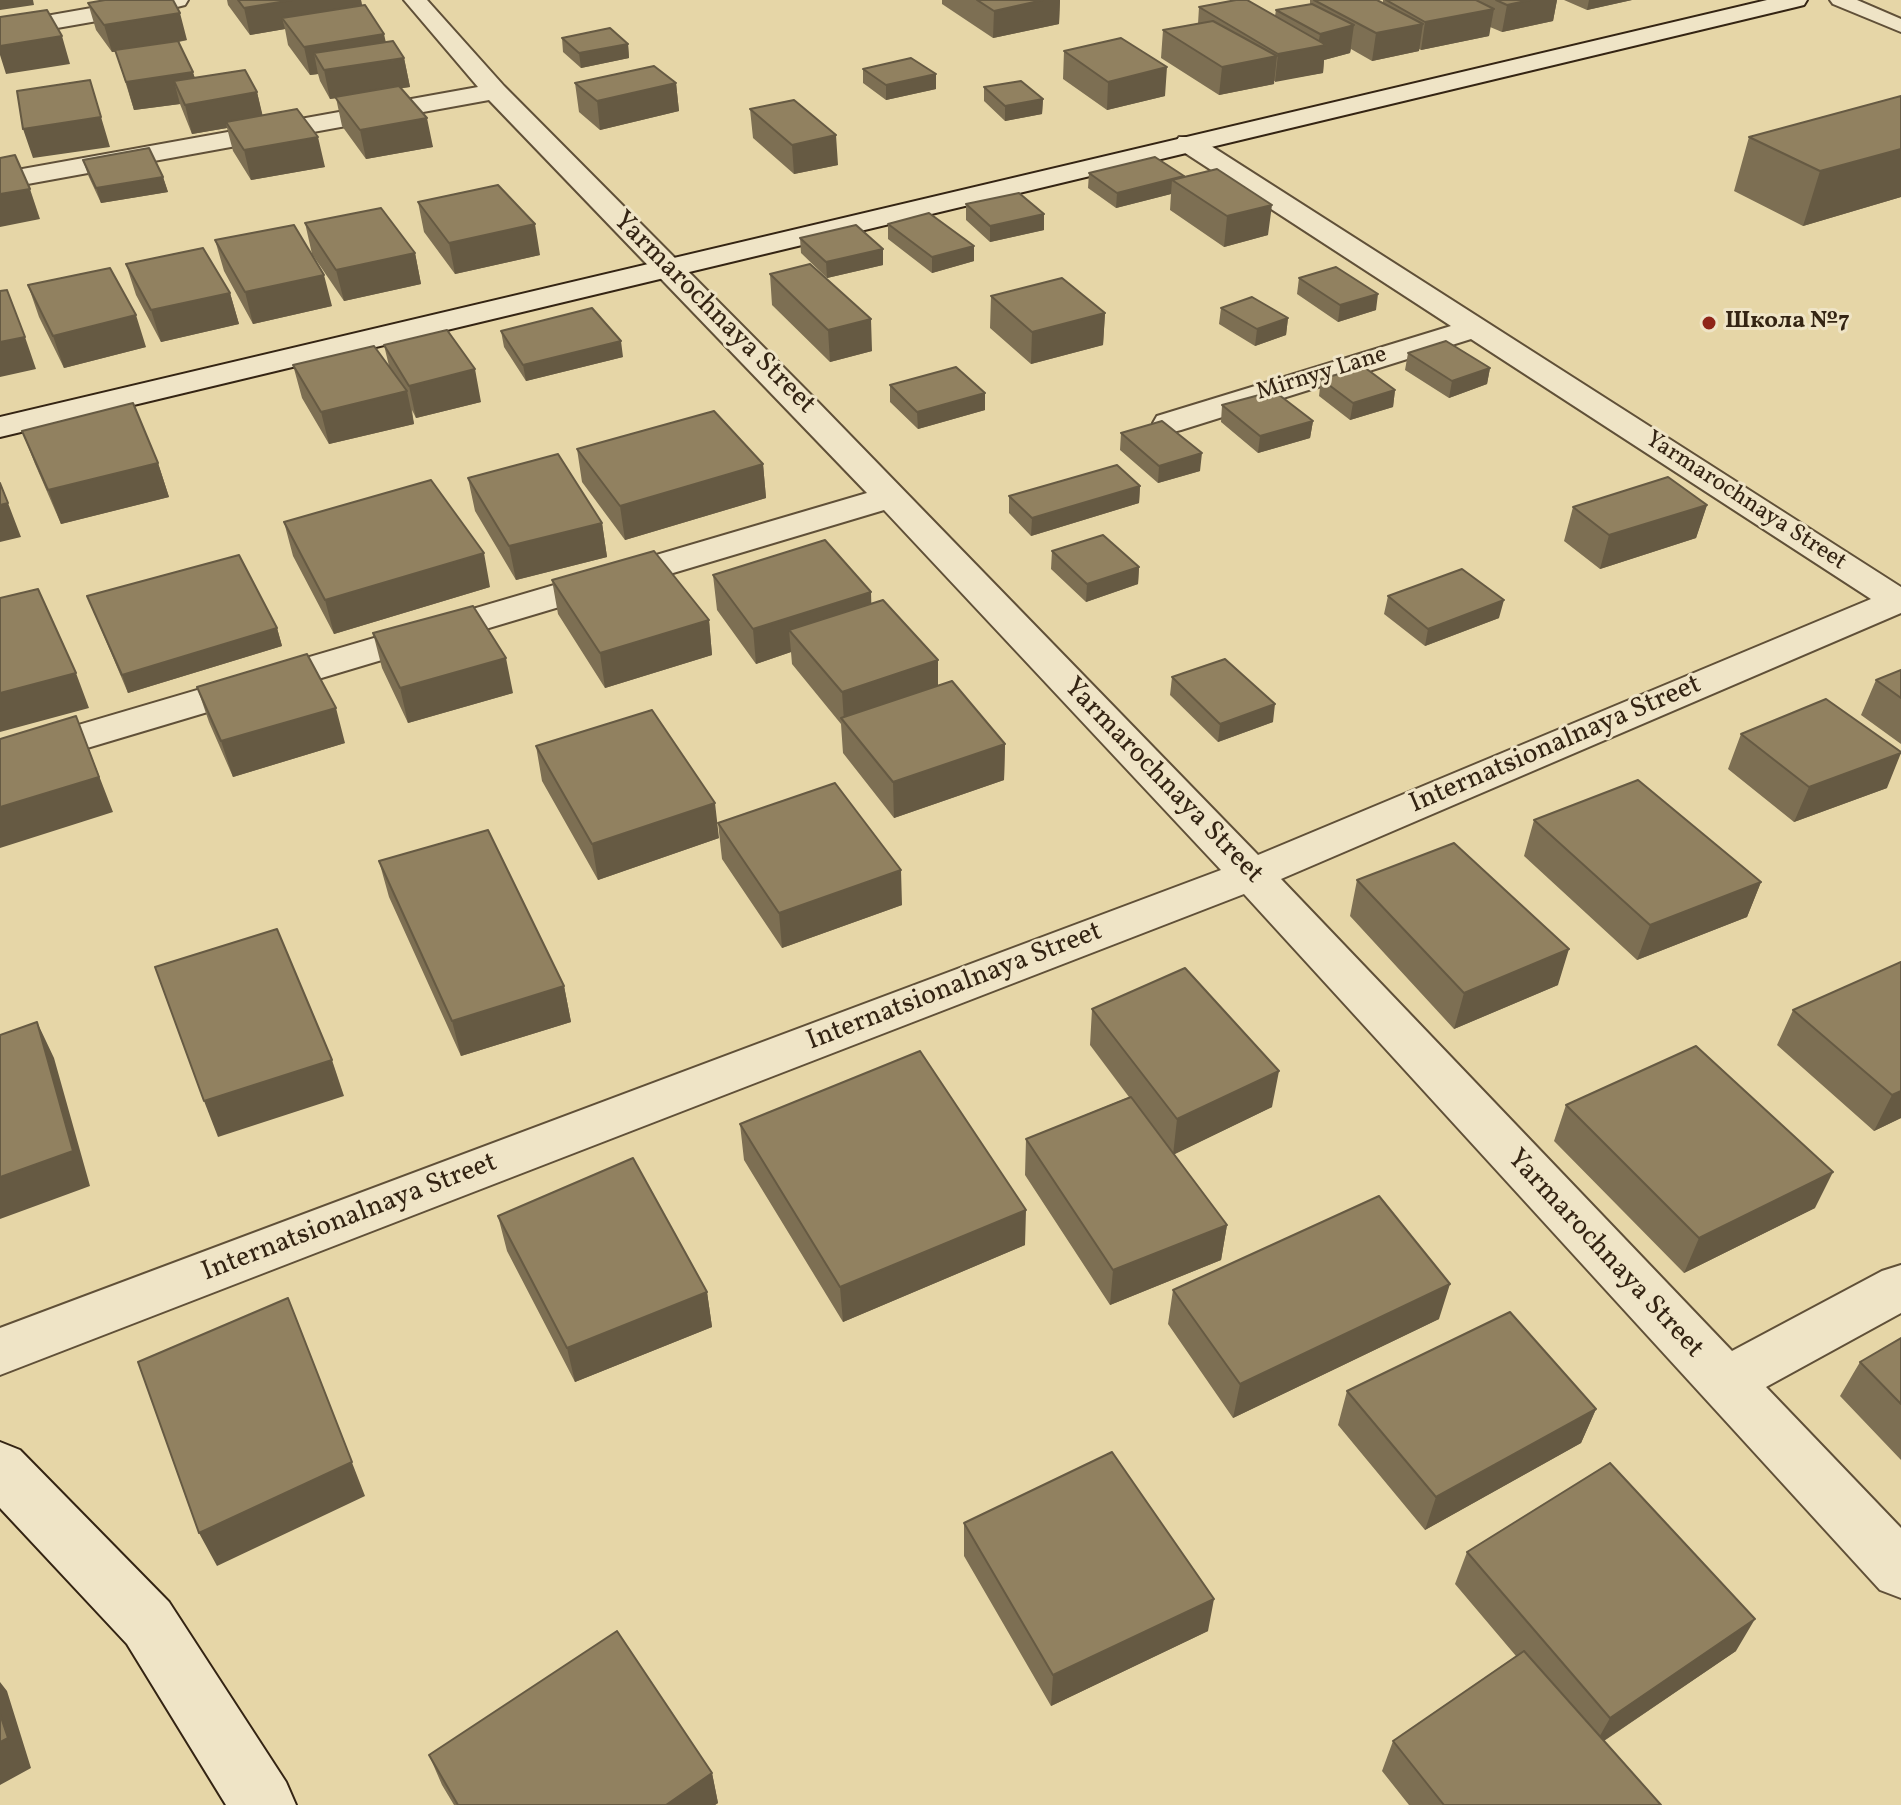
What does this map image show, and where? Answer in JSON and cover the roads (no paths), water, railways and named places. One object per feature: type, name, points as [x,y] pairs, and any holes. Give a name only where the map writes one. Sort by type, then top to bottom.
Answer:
[{"type":"street","points":[[0,31],[177,0]]},
{"type":"street","name":"Yarmarochnaya Street","points":[[415,0],[495,91],[890,497],[1251,875],[1901,1570]]},
{"type":"street","points":[[0,427],[1796,0]]},
{"type":"street","points":[[0,181],[495,91]]},
{"type":"street","name":"Yarmarochnaya Street","points":[[1188,143],[1900,601]]},
{"type":"street","name":"Mirnyy Lane","points":[[1169,423],[1475,328]]},
{"type":"street","points":[[0,761],[890,497]]},
{"type":"street","name":"Internatsionalnaya Street","points":[[0,1352],[1251,875],[1900,601]]},
{"type":"street","points":[[1724,1383],[1901,1287]]},
{"type":"street","points":[[0,1468],[148,1623],[263,1805]]},
{"type":"lane","points":[[1840,0],[1901,26]]},
{"type":"place","name":"Школа №7","points":[[1709,323]]}]
